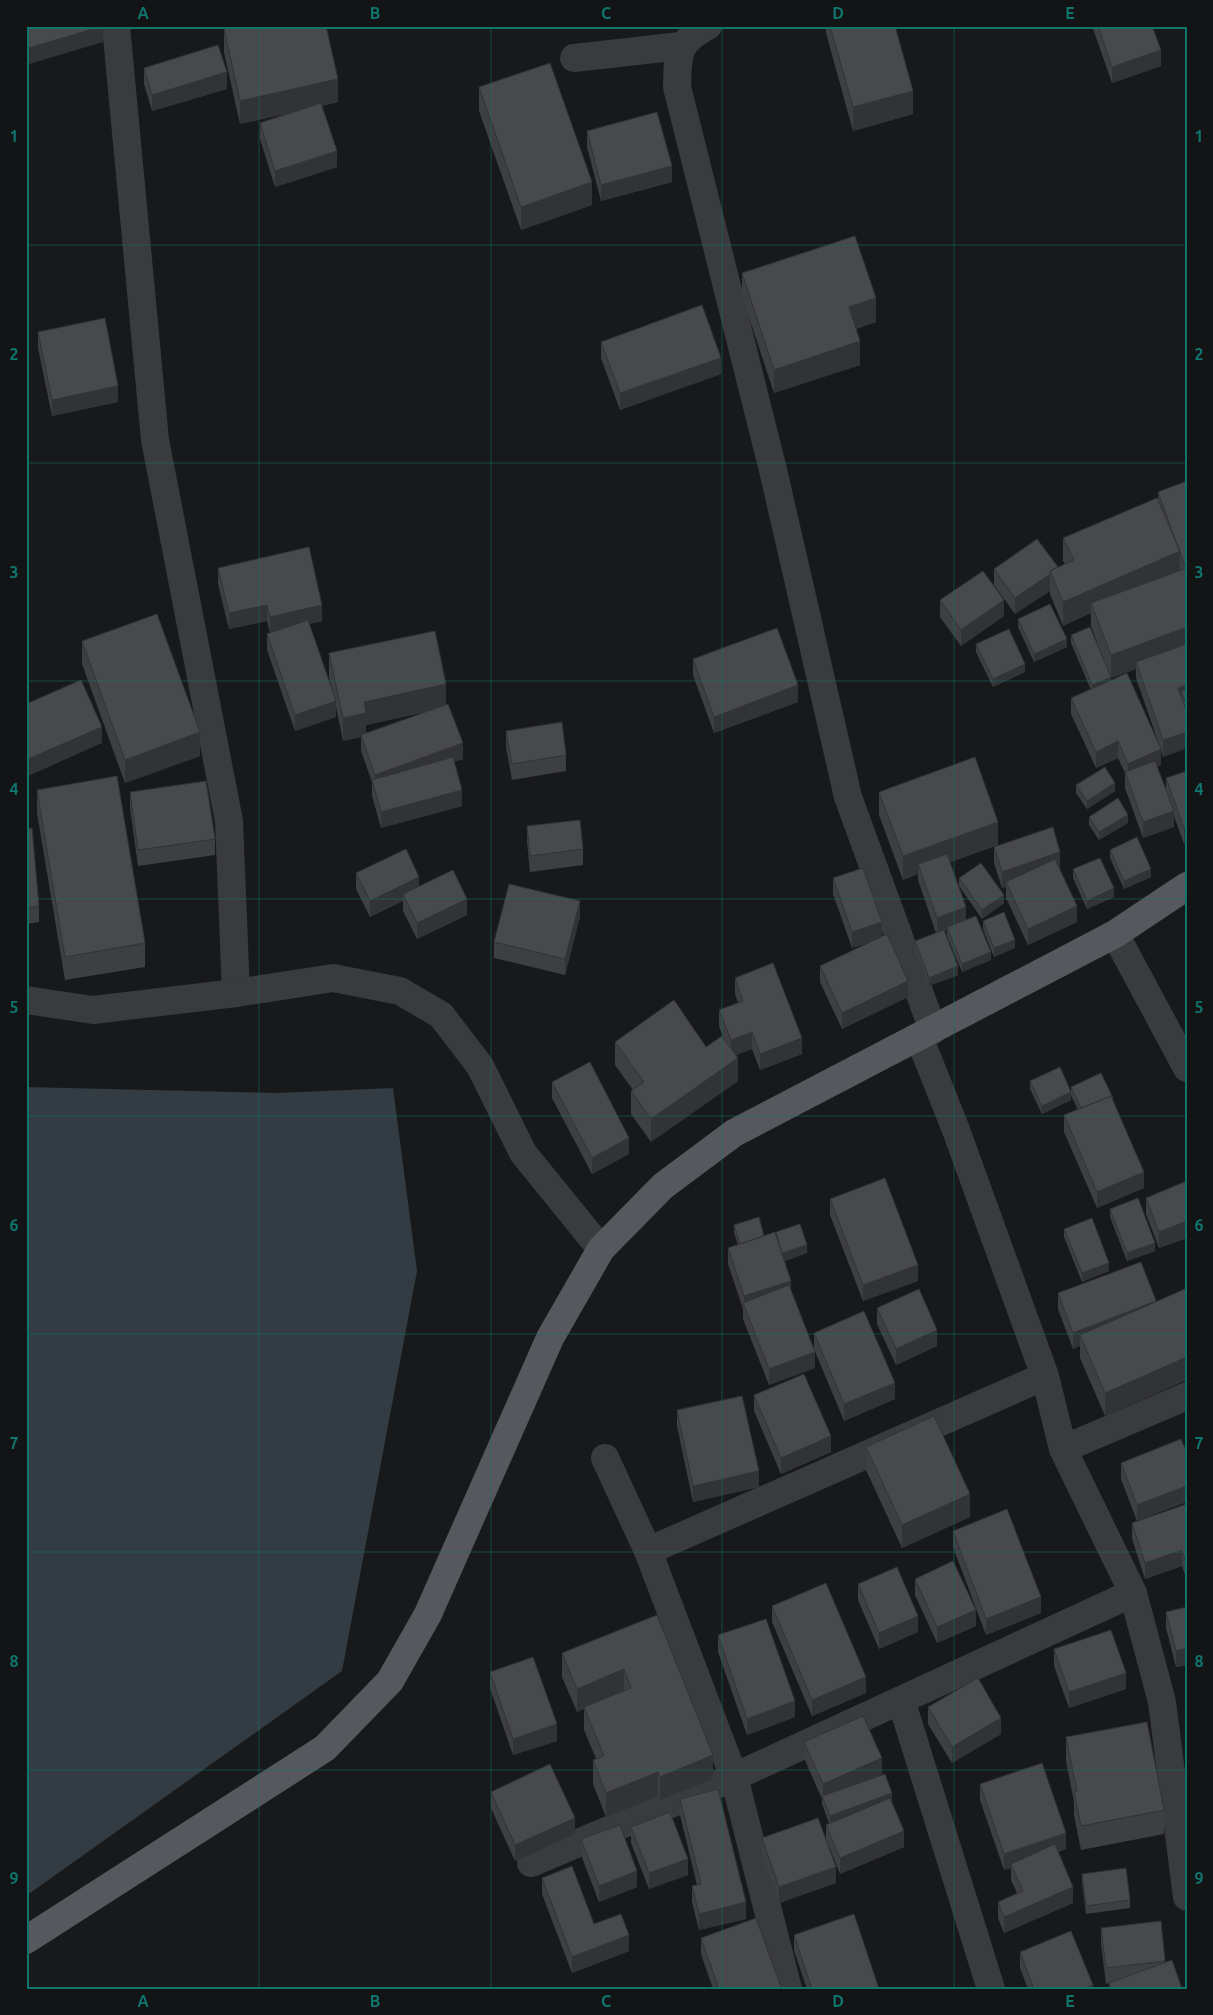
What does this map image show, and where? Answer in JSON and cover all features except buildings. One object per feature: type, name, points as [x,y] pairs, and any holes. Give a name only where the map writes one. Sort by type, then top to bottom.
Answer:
[{"type":"main road","points":[[26,1940],[325,1748],[390,1681],[428,1614],[550,1338],[601,1249],[663,1186],[734,1133],[1116,934],[1187,886]]},
{"type":"street","points":[[116,26],[155,440],[229,821],[236,993]]},
{"type":"street","points":[[574,58],[681,46],[694,34],[708,26]]},
{"type":"street","points":[[681,46],[677,87],[773,470],[848,797],[956,1130],[1045,1376],[1063,1449],[1132,1593],[1162,1702],[1187,1897]]},
{"type":"street","points":[[1116,934],[1187,1068]]},
{"type":"street","points":[[26,1000],[93,1010],[236,993],[334,978],[400,991],[441,1014],[480,1066],[523,1152],[601,1249]]},
{"type":"street","points":[[648,1550],[1045,1376]]},
{"type":"street","points":[[1063,1449],[1187,1396]]},
{"type":"street","points":[[605,1458],[648,1550],[734,1777],[788,1989]]},
{"type":"street","points":[[531,1863],[734,1777],[1132,1593]]},
{"type":"street","points":[[901,1700],[991,1989]]},
{"type":"shaded area","points":[[26,1087],[277,1093],[393,1088],[417,1271],[342,1671],[26,1896]]}]
